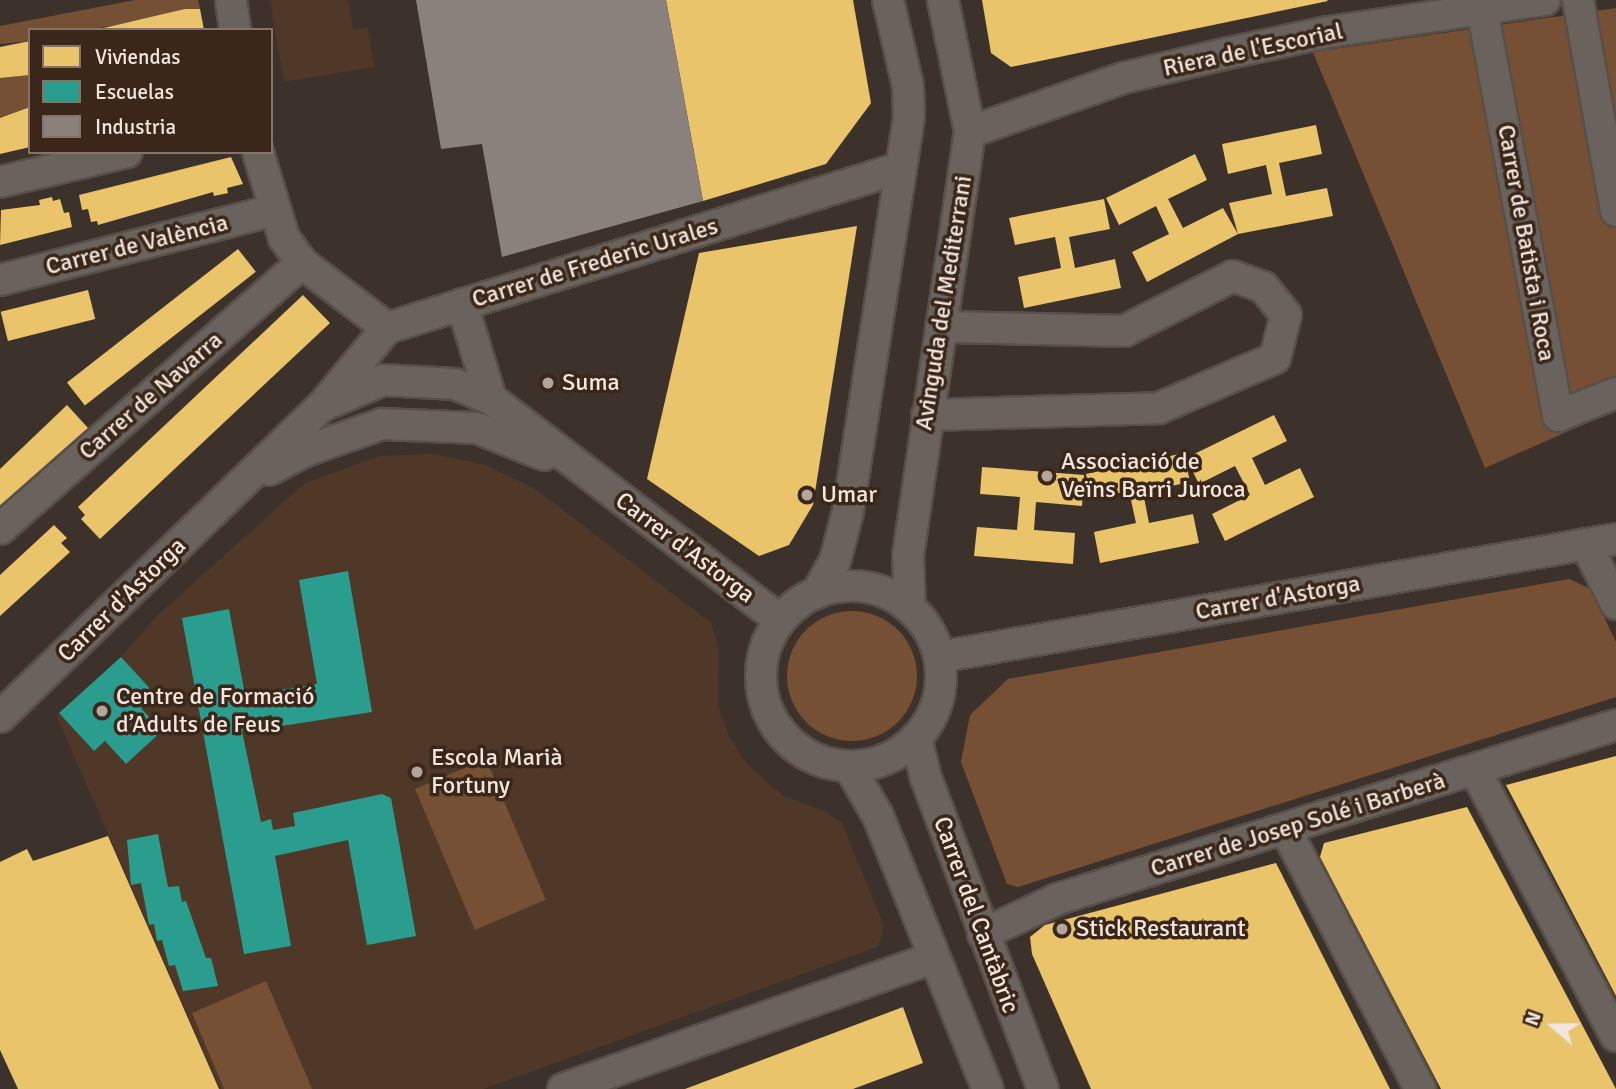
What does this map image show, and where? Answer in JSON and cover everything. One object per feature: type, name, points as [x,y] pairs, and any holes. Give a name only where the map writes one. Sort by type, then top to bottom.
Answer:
[{"type":"street","points":[[230,0],[235,28]]},
{"type":"street","points":[[817,593],[864,587],[891,595],[910,608],[928,629],[939,657],[939,694],[916,738],[880,761],[849,766],[817,759],[800,750],[772,718],[762,687],[764,657],[779,619],[817,593],[835,561],[848,511],[909,117],[908,86],[888,0]]},
{"type":"street","name":"Avinguda del Mediterrani","points":[[910,608],[908,556],[970,132],[943,0]]},
{"type":"street","name":"Riera de l'Escorial","points":[[970,132],[1123,78],[1417,9],[1482,9],[1545,0]]},
{"type":"street","points":[[1578,0],[1616,211]]},
{"type":"street","name":"Carrer de Batista i Roca","points":[[1482,9],[1558,416],[1616,393]]},
{"type":"street","points":[[0,182],[119,154]]},
{"type":"street","points":[[259,154],[284,237],[302,263],[387,328],[322,406]]},
{"type":"street","name":"Carrer de Frederic Urales","points":[[387,328],[900,167]]},
{"type":"street","name":"Carrer de València","points":[[0,280],[274,210]]},
{"type":"street","name":"Carrer de Navarra","points":[[0,529],[302,263]]},
{"type":"street","points":[[927,415],[1159,408],[1275,358],[1286,315],[1263,287],[1233,276],[1124,331],[941,327]]},
{"type":"street","points":[[462,304],[491,399]]},
{"type":"street","name":"Carrer d'Astorga","points":[[0,717],[322,406],[383,380],[404,379],[455,384],[491,399],[779,619]]},
{"type":"street","name":"Carrer d'Astorga","points":[[244,484],[349,434],[382,424],[410,423],[477,428],[591,477]]},
{"type":"street","name":"Carrer d'Astorga","points":[[939,657],[1616,539]]},
{"type":"street","points":[[1586,544],[1616,604]]},
{"type":"street","name":"Carrer de Josep Solé i Barberà","points":[[983,934],[1058,899],[1616,725]]},
{"type":"street","name":"Carrer del Cantàbric","points":[[916,738],[926,778],[1043,1089]]},
{"type":"street","points":[[849,766],[878,816],[988,1089]]},
{"type":"street","points":[[1475,770],[1616,1036]]},
{"type":"street","points":[[1286,830],[1420,1089]]},
{"type":"street","points":[[564,1089],[602,1083],[933,958]]},
{"type":"shaded area","points":[[135,0],[198,0],[200,9],[99,28],[28,28],[28,41],[0,44],[0,26]]},
{"type":"shaded area","points":[[270,0],[348,0],[353,30],[368,28],[374,67],[284,82]]},
{"type":"shaded area","points":[[1616,8],[1616,410],[1485,468],[1313,52]]},
{"type":"shaded area","points":[[28,75],[28,108],[0,118],[0,78]]},
{"type":"shaded area","name":"Escola Marià Fortuny","points":[[434,454],[485,465],[534,488],[711,623],[719,648],[718,706],[729,736],[746,763],[783,796],[824,811],[842,823],[883,924],[882,937],[877,947],[483,1089],[220,1089],[56,715],[59,713],[94,751],[105,741],[126,764],[162,731],[141,708],[156,695],[121,657],[157,616],[305,483],[380,456]]},
{"type":"shaded area","points":[[1569,579],[1591,589],[1616,642],[1616,697],[1018,887],[1007,884],[961,762],[970,715],[1008,679]]},
{"type":"shaded area","points":[[852,611],[877,616],[898,630],[912,651],[917,676],[912,701],[898,722],[877,736],[852,741],[827,736],[806,722],[792,701],[787,676],[792,651],[806,630],[827,616]]},
{"type":"shaded area","points":[[486,759],[546,900],[475,930],[415,789]]},
{"type":"shaded area","points":[[266,981],[312,1089],[224,1089],[192,1013]]},
{"type":"building: Viviendas","points":[[666,0],[853,0],[871,103],[826,164],[703,201]]},
{"type":"building: Viviendas","points":[[982,0],[1328,1],[1011,67],[991,53]]},
{"type":"building: Viviendas","points":[[185,9],[200,9],[204,28],[104,28]]},
{"type":"building: Viviendas","points":[[28,41],[28,75],[0,78],[0,47]]},
{"type":"building: Viviendas","points":[[28,108],[28,147],[0,154],[0,118]]},
{"type":"building: Viviendas","points":[[1316,125],[1322,154],[1279,163],[1286,196],[1327,188],[1333,216],[1238,234],[1229,203],[1272,194],[1266,165],[1228,174],[1222,144]]},
{"type":"building: Viviendas","points":[[1195,154],[1207,180],[1168,199],[1183,228],[1223,208],[1238,234],[1147,282],[1132,252],[1169,234],[1156,206],[1119,225],[1106,198]]},
{"type":"building: Viviendas","points":[[231,157],[243,184],[227,188],[228,193],[214,196],[213,192],[98,225],[97,221],[91,222],[88,209],[82,210],[79,195]]},
{"type":"building: Viviendas","points":[[52,197],[53,201],[60,199],[64,213],[69,212],[72,227],[0,245],[1,210],[40,205],[39,200]]},
{"type":"building: Viviendas","points":[[1104,199],[1110,229],[1069,237],[1075,268],[1115,259],[1121,288],[1024,308],[1018,277],[1061,268],[1055,237],[1015,245],[1009,218]]},
{"type":"building: Viviendas","points":[[857,226],[813,505],[789,545],[759,556],[647,479],[699,253]]},
{"type":"building: Viviendas","points":[[238,249],[256,272],[85,405],[67,383]]},
{"type":"building: Viviendas","points":[[88,290],[95,319],[8,341],[1,312]]},
{"type":"building: Viviendas","points":[[303,295],[330,323],[100,539],[81,519],[85,515],[78,507]]},
{"type":"building: Viviendas","points":[[67,405],[89,429],[0,510],[0,469]]},
{"type":"building: Viviendas","points":[[1274,415],[1287,441],[1252,458],[1265,485],[1300,468],[1314,497],[1225,541],[1212,514],[1250,495],[1235,466],[1199,484],[1186,458]]},
{"type":"building: Viviendas","points":[[1184,453],[1190,482],[1143,492],[1149,523],[1193,514],[1199,543],[1100,563],[1094,532],[1136,523],[1129,491],[1091,499],[1086,474]]},
{"type":"building: Viviendas","points":[[982,467],[1084,475],[1082,506],[1036,502],[1034,530],[1075,533],[1073,564],[974,556],[977,527],[1017,530],[1020,497],[980,494]]},
{"type":"building: Viviendas","points":[[54,525],[67,538],[61,543],[70,552],[0,616],[0,575]]},
{"type":"building: Viviendas","points":[[1616,756],[1616,996],[1506,785]]},
{"type":"building: Viviendas","points":[[1467,807],[1616,1089],[1441,1089],[1320,857],[1324,843]]},
{"type":"building: Viviendas","points":[[108,836],[219,1089],[18,1089],[0,1050],[0,862],[27,849],[33,861]]},
{"type":"building: Viviendas","points":[[1276,863],[1390,1089],[1091,1089],[1032,954],[1030,937],[1045,925]]},
{"type":"building: Viviendas","points":[[903,1007],[923,1063],[853,1089],[685,1089]]},
{"type":"building: Escuelas","points":[[348,571],[372,712],[275,727],[272,715],[249,720],[251,730],[242,731],[261,822],[271,819],[273,830],[295,826],[293,813],[382,794],[391,798],[416,936],[367,945],[348,840],[275,856],[291,946],[244,954],[182,618],[229,609],[245,695],[317,684],[299,580]]},
{"type":"building: Escuelas","name":"Centre de Formació d’Adults de Feus","points":[[121,657],[156,695],[141,708],[162,731],[126,764],[105,741],[94,751],[59,713]]},
{"type":"building: Escuelas","points":[[158,834],[168,887],[179,886],[182,902],[186,901],[206,958],[211,958],[218,986],[183,991],[175,965],[169,966],[162,940],[157,941],[154,924],[149,925],[141,883],[131,885],[127,840]]},
{"type":"building: Industria","points":[[416,0],[666,0],[703,201],[502,257],[482,144],[441,149]]},
{"type":"place","name":"Suma","points":[[548,383]]},
{"type":"place","name":"Associació de Veïns Barri Juroca","points":[[1047,476]]},
{"type":"place","name":"Umar","points":[[807,495]]},
{"type":"place","name":"Centre de Formació d’Adults de Feus","points":[[102,711]]},
{"type":"place","name":"Escola Marià Fortuny","points":[[417,772]]},
{"type":"place","name":"Stick Restaurant","points":[[1062,929]]}]
